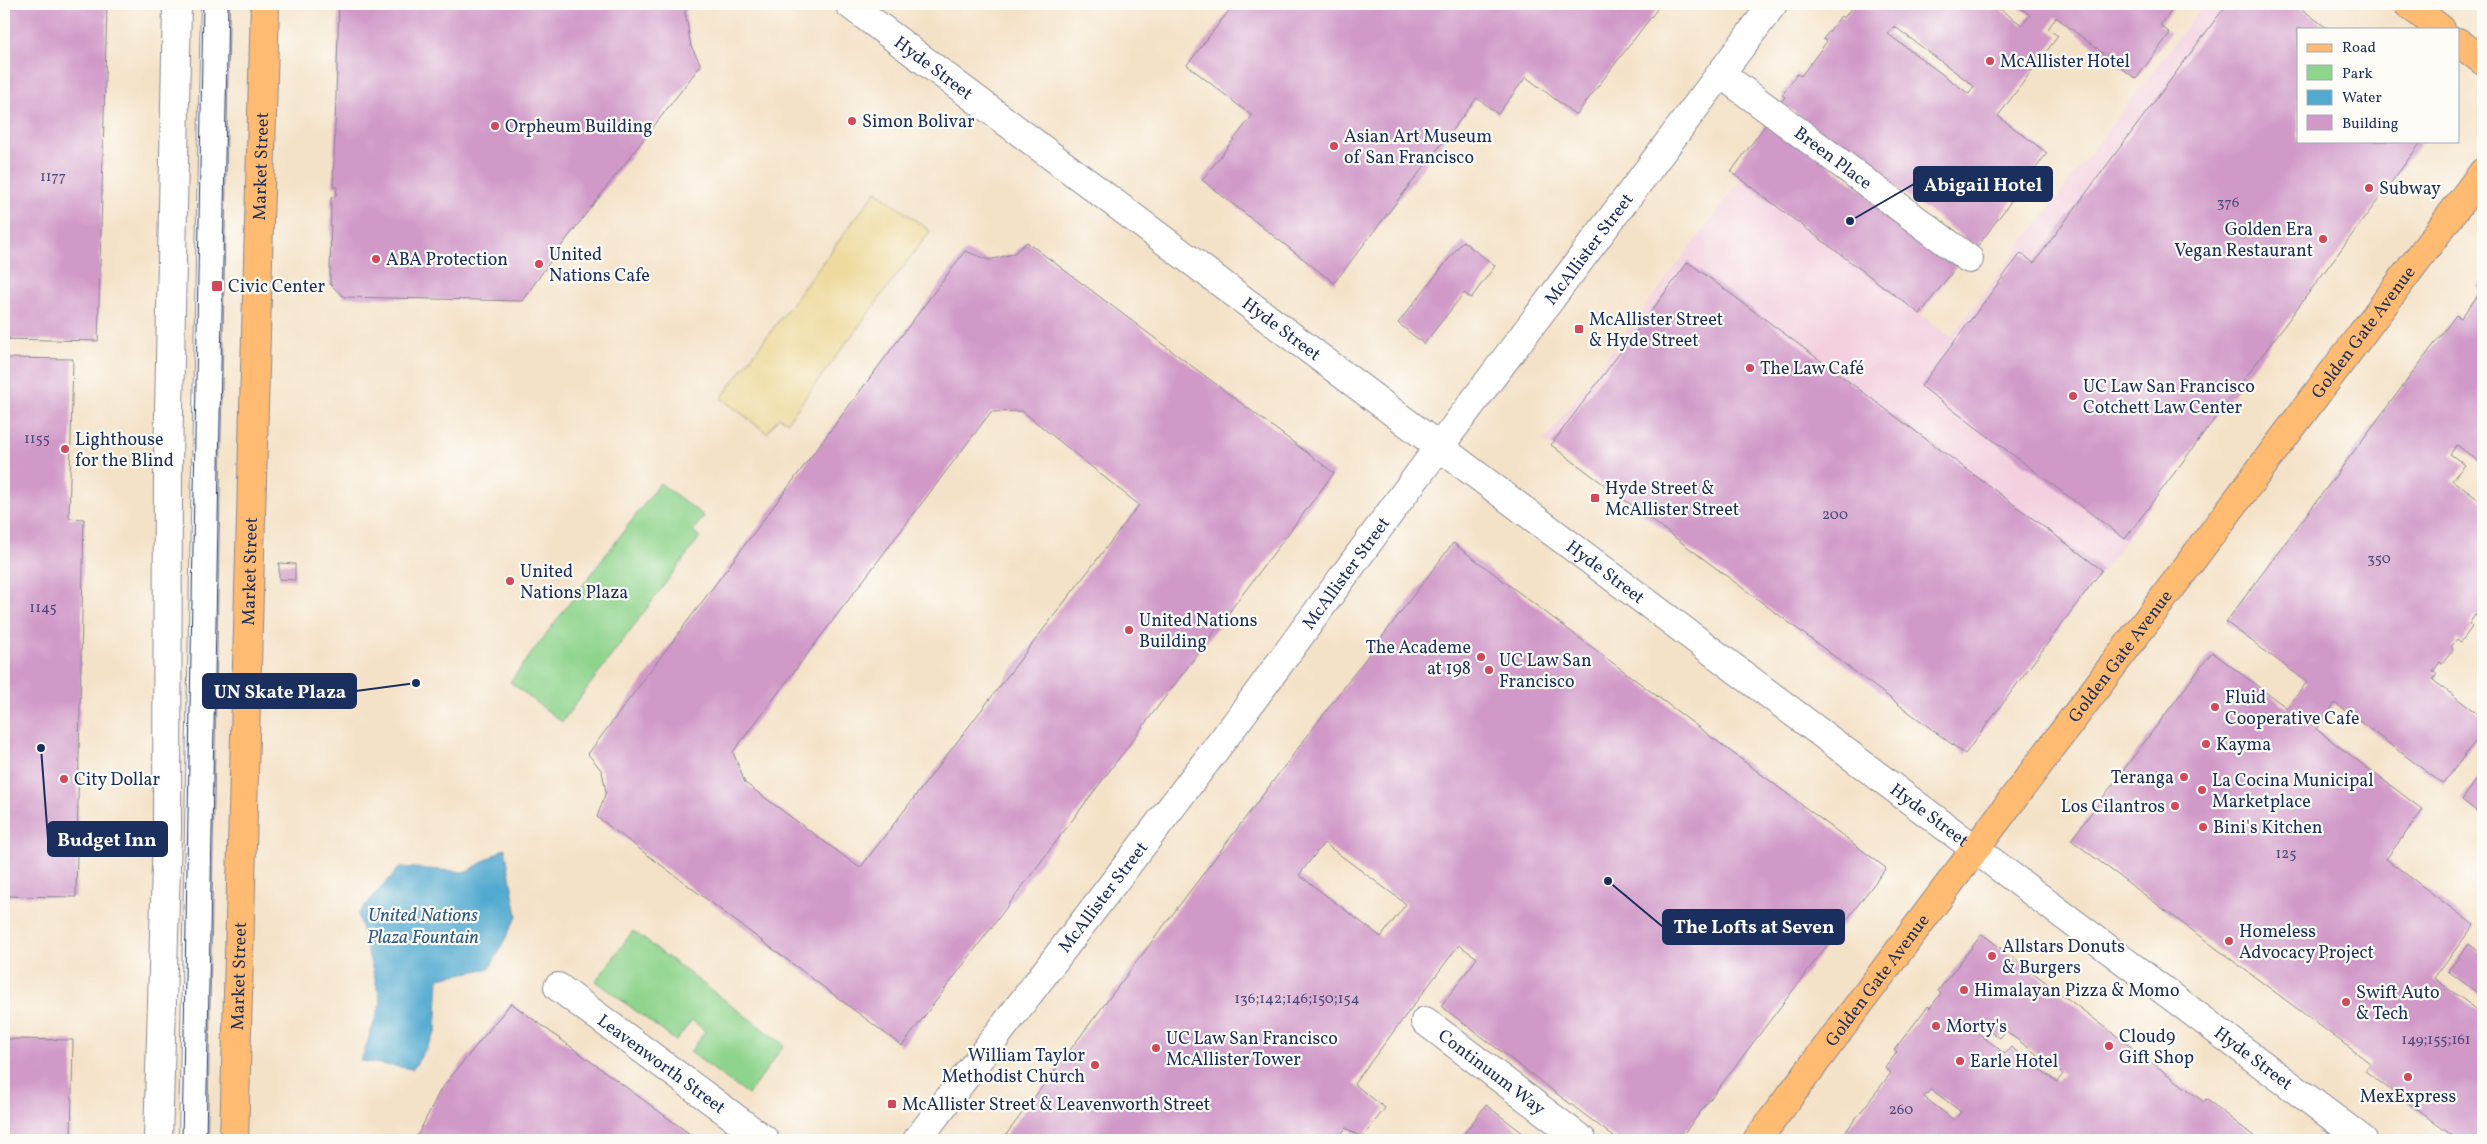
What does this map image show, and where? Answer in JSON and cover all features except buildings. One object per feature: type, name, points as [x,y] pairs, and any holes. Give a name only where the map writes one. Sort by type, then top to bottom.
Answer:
[{"type":"main road","name":"Market Street","points":[[234,1140],[265,4]]},
{"type":"main road","points":[[2408,4],[2440,28]]},
{"type":"main road","points":[[2460,43],[2483,60]]},
{"type":"main road","name":"Golden Gate Avenue","points":[[1757,1140],[1974,848],[2483,172]]},
{"type":"street","points":[[158,1140],[167,831],[168,473],[177,4]]},
{"type":"street","points":[[193,1140],[216,4]]},
{"type":"street","name":"Hyde Street","points":[[850,4],[2363,1140]]},
{"type":"street","name":"McAllister Street","points":[[917,1140],[1238,720],[1440,447],[1773,4]]},
{"type":"street","name":"Breen Place","points":[[1721,74],[1969,259]]},
{"type":"street","name":"Leavenworth Street","points":[[558,986],[765,1140]]},
{"type":"street","name":"Continuum Way","points":[[1425,1021],[1582,1140]]},
{"type":"shaded area","points":[[2204,4],[2297,4],[2330,28],[2297,28],[2297,142],[2420,142],[1965,756],[1544,441],[1741,180],[1951,337]]},
{"type":"green space","points":[[660,483],[704,516],[693,531],[700,537],[562,722],[510,682]]},
{"type":"green space","points":[[633,931],[784,1045],[748,1095],[690,1052],[705,1031],[692,1020],[676,1041],[596,981]]},
{"type":"sand","points":[[876,191],[930,231],[787,422],[779,417],[767,433],[721,398]]},
{"type":"water","name":"United Nations Plaza Fountain","points":[[505,848],[517,916],[490,968],[439,978],[436,1033],[413,1069],[361,1061],[381,1002],[358,914],[400,867],[467,872]]},
{"type":"tram line","points":[[182,1140],[203,4]]},
{"type":"tram line","points":[[206,1140],[228,4]]},
{"type":"place","name":"McAllister Hotel","points":[[1990,61]]},
{"type":"place","name":"Simon Bolivar","points":[[852,121]]},
{"type":"place","name":"Orpheum Building","points":[[495,126]]},
{"type":"place","name":"Asian Art Museum of San Francisco","points":[[1334,146]]},
{"type":"place","name":"Subway","points":[[2369,188]]},
{"type":"place","name":"Abigail Hotel","points":[[1850,221]]},
{"type":"place","name":"Golden Era Vegan Restaurant","points":[[2323,239]]},
{"type":"place","name":"ABA Protection","points":[[376,259]]},
{"type":"place","name":"United Nations Cafe","points":[[539,264]]},
{"type":"place","name":"Civic Center","points":[[217,286]]},
{"type":"place","name":"McAllister Street & Hyde Street","points":[[1579,329]]},
{"type":"place","name":"The Law Café","points":[[1750,368]]},
{"type":"place","name":"UC Law San Francisco Cotchett Law Center","points":[[2073,396]]},
{"type":"place","name":"Lighthouse for the Blind","points":[[65,449]]},
{"type":"place","name":"Hyde Street & McAllister Street","points":[[1595,498]]},
{"type":"place","name":"United Nations Plaza","points":[[510,581]]},
{"type":"place","name":"United Nations Building","points":[[1129,630]]},
{"type":"place","name":"The Academe at 198","points":[[1481,657]]},
{"type":"place","name":"UC Law San Francisco","points":[[1489,670]]},
{"type":"place","name":"UN Skate Plaza","points":[[416,683]]},
{"type":"place","name":"Fluid Cooperative Cafe","points":[[2215,707]]},
{"type":"place","name":"Kayma","points":[[2206,744]]},
{"type":"place","name":"Budget Inn","points":[[41,748]]},
{"type":"place","name":"Teranga","points":[[2184,777]]},
{"type":"place","name":"City Dollar","points":[[64,779]]},
{"type":"place","name":"La Cocina Municipal Marketplace","points":[[2202,790]]},
{"type":"place","name":"Los Cilantros","points":[[2175,806]]},
{"type":"place","name":"Bini's Kitchen","points":[[2203,827]]},
{"type":"place","name":"The Lofts at Seven","points":[[1608,881]]},
{"type":"place","name":"Homeless Advocacy Project","points":[[2229,941]]},
{"type":"place","name":"Allstars Donuts & Burgers","points":[[1992,956]]},
{"type":"place","name":"Himalayan Pizza & Momo","points":[[1964,990]]},
{"type":"place","name":"Swift Auto & Tech","points":[[2346,1002]]},
{"type":"place","name":"Morty's","points":[[1936,1026]]},
{"type":"place","name":"Cloud9 Gift Shop","points":[[2109,1046]]},
{"type":"place","name":"UC Law San Francisco McAllister Tower","points":[[1156,1048]]},
{"type":"place","name":"Earle Hotel","points":[[1960,1061]]},
{"type":"place","name":"William Taylor Methodist Church","points":[[1095,1065]]},
{"type":"place","name":"MexExpress","points":[[2408,1077]]},
{"type":"place","name":"McAllister Street & Leavenworth Street","points":[[892,1104]]}]
